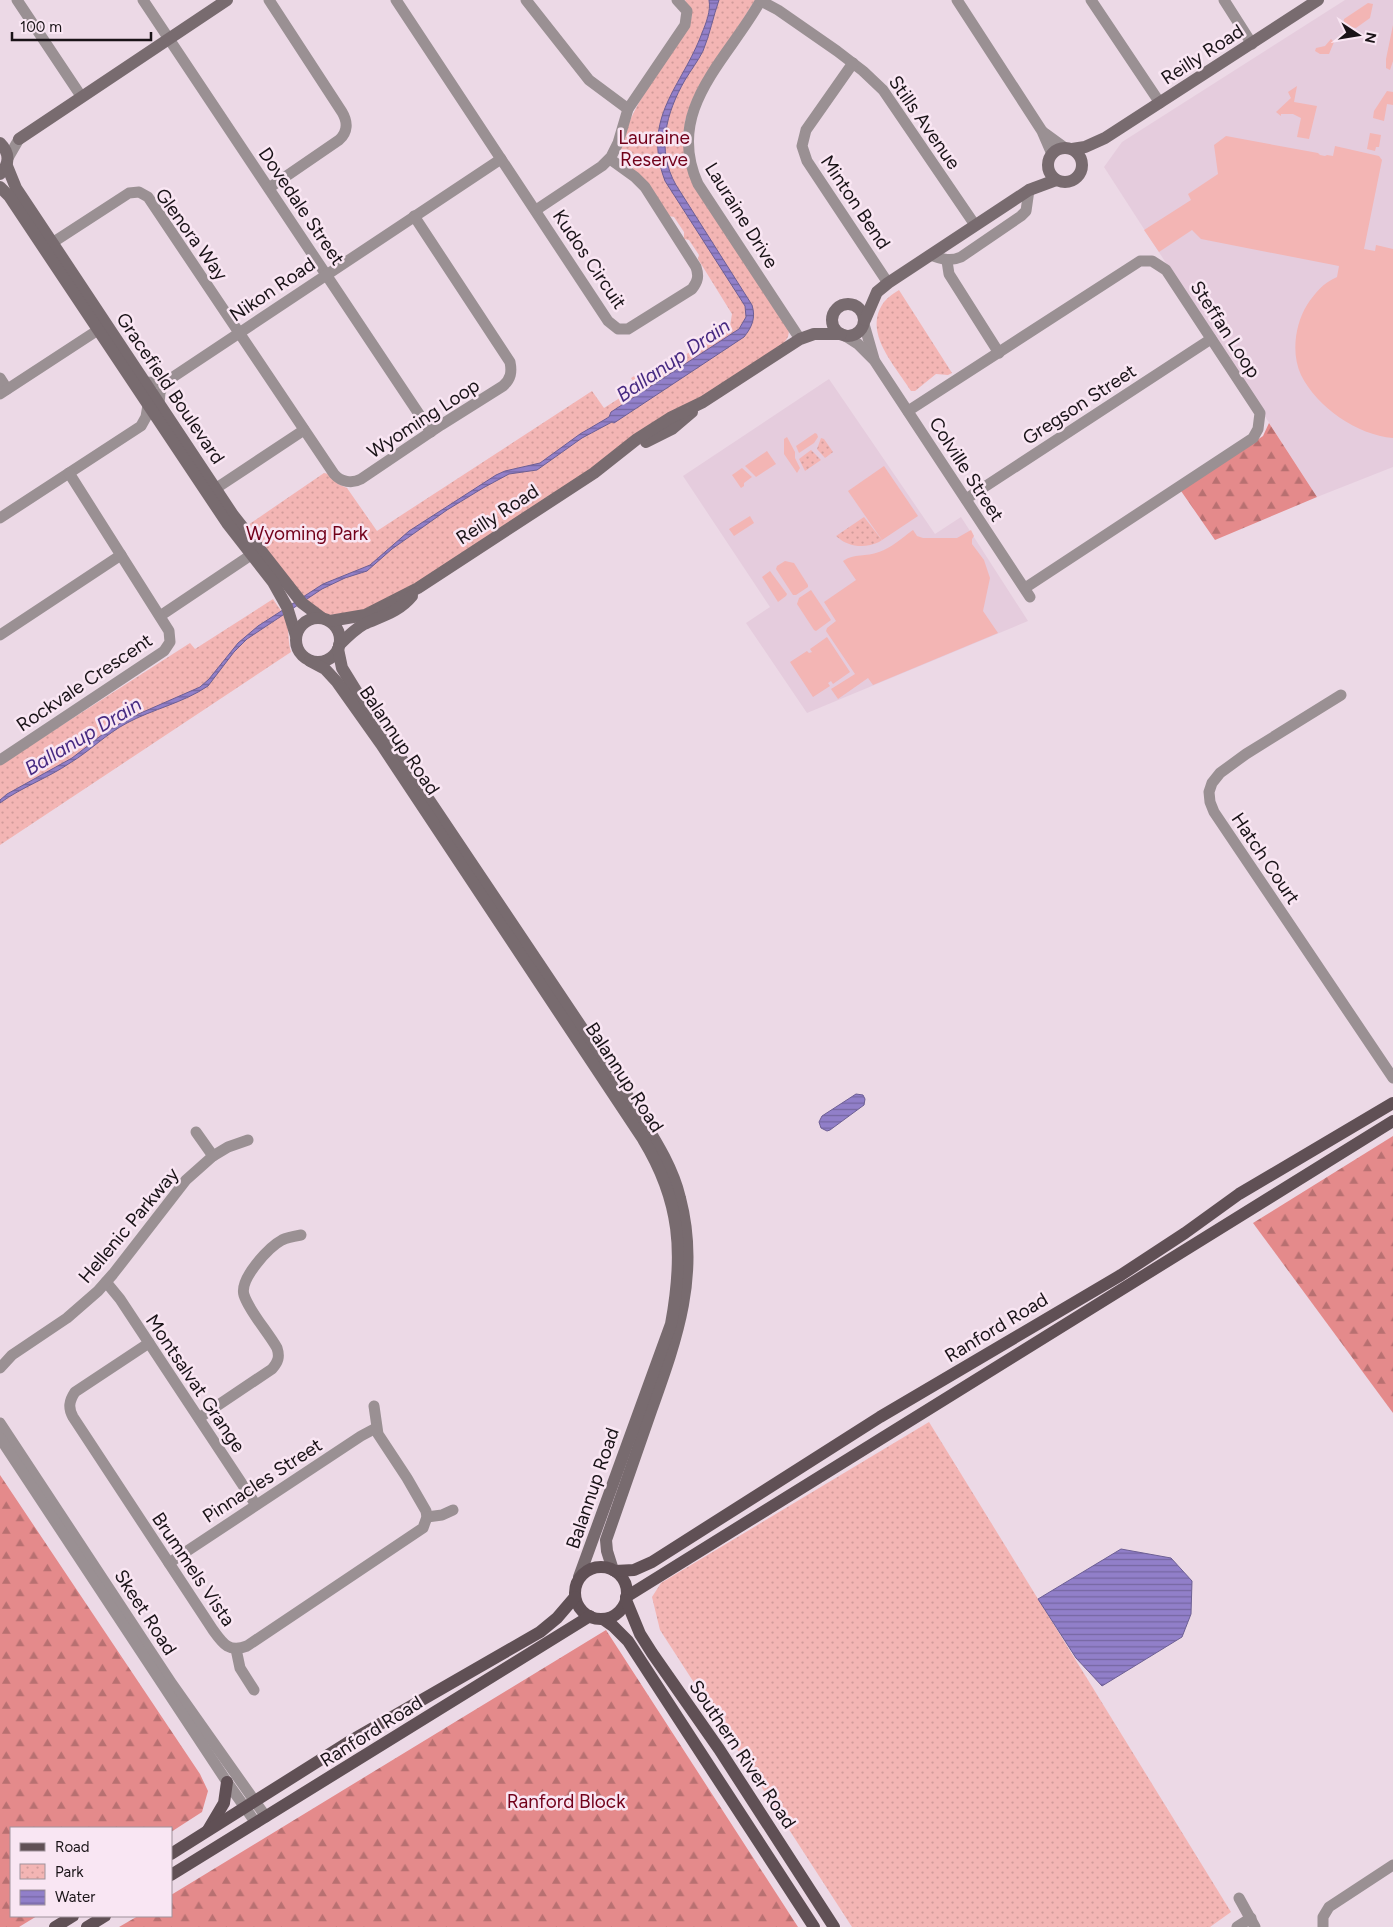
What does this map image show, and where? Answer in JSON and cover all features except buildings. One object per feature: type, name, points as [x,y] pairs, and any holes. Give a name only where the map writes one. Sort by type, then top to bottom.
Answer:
[{"type":"main road","name":"Ranford Road","points":[[614,1570],[634,1570],[652,1562],[880,1418],[1121,1275],[1185,1233],[1239,1194],[1393,1103]]},
{"type":"main road","name":"Ranford Road","points":[[626,1598],[1393,1121]]},
{"type":"main road","points":[[605,1567],[614,1570],[624,1582],[626,1598],[622,1608],[616,1614],[603,1619],[590,1616],[580,1608],[575,1597],[576,1583],[580,1577],[594,1568],[605,1567]]},
{"type":"main road","name":"Ranford Road","points":[[172,1853],[347,1743],[540,1632],[557,1618],[575,1597]]},
{"type":"main road","name":"Southern River Road","points":[[626,1598],[640,1634],[652,1653],[719,1749],[834,1927]]},
{"type":"main road","name":"Ranford Road","points":[[172,1875],[590,1616]]},
{"type":"main road","name":"Southern River Road","points":[[603,1619],[614,1626],[628,1641],[814,1927]]},
{"type":"main road","points":[[206,1832],[224,1803],[227,1782]]},
{"type":"main road","points":[[55,1927],[71,1917]]},
{"type":"main road","points":[[87,1927],[104,1917]]},
{"type":"street","points":[[18,0],[81,96]]},
{"type":"street","name":"Dovedale Street","points":[[143,0],[431,432]]},
{"type":"street","points":[[0,143],[19,139],[227,0]]},
{"type":"street","points":[[268,188],[339,140],[343,136],[346,123],[342,112],[269,0]]},
{"type":"street","name":"Kudos Circuit","points":[[396,0],[608,321],[618,329],[628,329],[692,289],[697,281],[698,273],[645,187],[635,177],[610,159]]},
{"type":"street","points":[[526,0],[589,80],[628,109]]},
{"type":"street","points":[[536,210],[610,159],[618,143],[628,109],[685,25],[687,11],[677,0]]},
{"type":"street","name":"Stills Avenue","points":[[761,0],[853,63],[871,77],[891,98],[975,225]]},
{"type":"street","name":"Lauraine Drive","points":[[761,0],[699,96],[690,122],[688,152],[698,184],[800,339]]},
{"type":"street","points":[[958,0],[1042,131],[1052,154]]},
{"type":"street","points":[[1091,0],[1160,103]]},
{"type":"street","points":[[1224,0],[1252,44]]},
{"type":"street","name":"Reilly Road","points":[[1068,149],[1085,147],[1105,138],[1318,0]]},
{"type":"street","name":"Minton Bend","points":[[853,63],[806,130],[802,146],[807,162],[888,283]]},
{"type":"street","points":[[877,292],[859,332],[855,335],[842,335],[833,324],[833,315],[840,305],[877,292],[1031,189],[1056,180],[1066,182],[1076,178],[1082,164],[1079,155],[1042,131]]},
{"type":"street","name":"Reilly Road","points":[[1082,164],[1105,138]]},
{"type":"street","points":[[5,166],[19,139]]},
{"type":"street","name":"Gracefield Boulevard","points":[[0,143],[4,147],[5,166],[16,188],[145,382],[163,429],[227,523],[273,582],[285,602],[296,636]]},
{"type":"street","points":[[1056,180],[1048,169],[1048,164],[1052,154],[1060,149],[1068,149]]},
{"type":"street","name":"Nikon Road","points":[[164,383],[500,159]]},
{"type":"street","points":[[930,255],[947,261],[961,257],[1021,216],[1026,211],[1031,189],[1048,169]]},
{"type":"street","name":"Gracefield Boulevard","points":[[0,187],[9,196],[98,330],[154,404],[233,515],[302,604],[326,619]]},
{"type":"street","name":"Glenora Way","points":[[52,243],[118,199],[133,192],[142,193],[150,199],[240,332]]},
{"type":"street","name":"Wyoming Loop","points":[[240,332],[336,476],[344,481],[354,482],[361,479],[503,386],[508,382],[512,370],[510,362],[414,216]]},
{"type":"street","name":"Steffan Loop","points":[[908,410],[1136,264],[1147,260],[1158,263],[1166,270],[1212,339],[1260,413],[1258,429],[1253,438],[1028,592]]},
{"type":"street","points":[[947,261],[950,274],[999,353]]},
{"type":"street","points":[[849,303],[860,308],[863,312],[864,322]]},
{"type":"street","name":"Reilly Road","points":[[814,334],[833,315]]},
{"type":"street","name":"Colville Street","points":[[864,322],[874,360]]},
{"type":"street","points":[[0,378],[3,391],[98,330]]},
{"type":"street","name":"Reilly Road","points":[[326,619],[365,615],[418,588],[597,470],[612,464],[653,437],[672,429],[702,402],[800,339],[814,334],[842,335]]},
{"type":"street","name":"Colville Street","points":[[842,335],[858,344],[874,360],[1028,592]]},
{"type":"street","name":"Gregson Street","points":[[966,499],[1212,339]]},
{"type":"street","points":[[0,518],[141,426],[164,383],[145,382]]},
{"type":"street","points":[[141,426],[163,429]]},
{"type":"street","points":[[215,489],[304,430]]},
{"type":"street","name":"Rockvale Crescent","points":[[0,760],[166,650],[170,642],[170,633],[160,616],[69,473]]},
{"type":"street","points":[[0,635],[121,555]]},
{"type":"street","points":[[160,616],[251,555]]},
{"type":"street","name":"Reilly Road","points":[[338,647],[359,627],[394,612],[406,603],[418,588]]},
{"type":"street","points":[[311,618],[326,619],[338,630],[338,647],[328,659],[322,662],[310,661],[298,651],[296,636],[300,625],[305,621],[311,618]]},
{"type":"street","name":"Balannup Road","points":[[338,647],[342,668],[358,694],[617,1090],[648,1147],[665,1183],[672,1205],[678,1240],[678,1283],[670,1324],[580,1577]]},
{"type":"street","name":"Balannup Road","points":[[310,661],[325,669],[337,682],[386,752],[663,1155],[680,1196],[685,1218],[688,1274],[684,1302],[676,1336],[606,1540],[607,1551],[614,1570]]},
{"type":"street","name":"Hatch Court","points":[[1341,695],[1230,764],[1212,783],[1209,792],[1210,802],[1214,812],[1393,1078]]},
{"type":"street","points":[[196,1132],[213,1156]]},
{"type":"street","name":"Hellenic Parkway","points":[[0,1368],[12,1355],[67,1318],[106,1282],[186,1180],[213,1156],[228,1147],[248,1140]]},
{"type":"street","points":[[199,1418],[272,1369],[276,1364],[279,1354],[277,1348],[247,1300],[243,1288],[244,1282],[264,1255],[281,1240],[301,1235]]},
{"type":"street","name":"Montsalvat Grange","points":[[106,1282],[120,1299],[256,1504]]},
{"type":"street","name":"Brummels Vista","points":[[149,1343],[75,1392],[69,1402],[69,1408],[73,1417],[223,1643],[236,1649],[247,1646],[418,1532],[423,1528],[427,1517]]},
{"type":"street","name":"Hellenic Parkway","points":[[0,1359],[12,1355]]},
{"type":"street","points":[[374,1406],[378,1434],[423,1506],[427,1517],[442,1515],[453,1510]]},
{"type":"street","name":"Skeet Road","points":[[0,1423],[261,1820]]},
{"type":"street","name":"Pinnacles Street","points":[[169,1563],[256,1504],[376,1428]]},
{"type":"street","name":"Skeet Road","points":[[0,1438],[227,1782],[250,1804]]},
{"type":"street","points":[[236,1649],[240,1668],[254,1690]]},
{"type":"street","points":[[1323,1927],[1323,1917],[1329,1907],[1393,1865]]},
{"type":"street","points":[[1237,1927],[1253,1923],[1239,1898]]},
{"type":"shaded area","points":[[1345,0],[1393,0],[1393,467],[1317,497],[1104,167],[1122,142]]},
{"type":"shaded area","points":[[829,379],[935,534],[961,517],[1028,621],[807,713],[746,623],[770,607],[683,476]]},
{"type":"green space","points":[[685,0],[755,0],[692,100],[685,121],[684,145],[693,182],[789,331],[788,337],[783,344],[408,589],[369,609],[331,615],[313,609],[248,525],[324,473],[329,474],[338,484],[347,488],[377,531],[592,391],[604,408],[637,387],[631,378],[643,371],[648,379],[730,326],[732,314],[698,259],[699,255],[689,240],[684,239],[684,232],[674,217],[669,216],[621,157],[622,143],[636,108],[689,27],[692,15]]},
{"type":"green space","points":[[1368,3],[1373,4],[1370,18],[1356,28],[1343,26],[1344,19]]},
{"type":"green space","points":[[1393,25],[1393,61],[1390,70],[1386,68],[1386,59]]},
{"type":"green space","points":[[1331,39],[1334,42],[1329,54],[1320,54],[1315,51],[1316,48],[1325,46]]},
{"type":"green space","points":[[1297,86],[1294,102],[1317,106],[1309,139],[1297,137],[1301,118],[1293,114],[1281,114],[1281,116],[1276,112],[1291,98],[1288,92]]},
{"type":"green space","points":[[1387,91],[1393,92],[1393,105],[1387,104],[1384,121],[1373,118],[1374,111]]},
{"type":"green space","points":[[1370,133],[1381,135],[1379,147],[1376,147],[1375,151],[1367,149]]},
{"type":"green space","points":[[1226,136],[1318,153],[1325,156],[1333,156],[1335,146],[1379,156],[1382,160],[1364,249],[1375,251],[1376,245],[1393,249],[1393,438],[1379,436],[1366,431],[1340,417],[1317,398],[1308,387],[1298,367],[1295,349],[1297,330],[1303,313],[1320,289],[1337,277],[1339,266],[1201,239],[1192,230],[1159,252],[1144,230],[1191,200],[1188,194],[1218,174],[1214,145]]},
{"type":"green space","points":[[899,290],[952,373],[948,375],[936,374],[915,391],[911,391],[883,348],[877,325],[878,313],[884,302]]},
{"type":"green space","points":[[1269,423],[1317,497],[1215,540],[1181,491],[1263,436]]},
{"type":"green space","points":[[815,433],[818,437],[814,443],[799,453],[796,446]]},
{"type":"green space","points":[[787,437],[795,452],[795,458],[800,468],[797,473],[784,454],[784,439]]},
{"type":"green space","points":[[821,438],[824,439],[833,452],[825,458],[817,449]]},
{"type":"green space","points":[[811,450],[821,460],[805,471],[799,459]]},
{"type":"green space","points":[[767,451],[776,464],[756,477],[745,466]]},
{"type":"green space","points":[[884,466],[918,516],[882,540],[848,491]]},
{"type":"green space","points":[[742,468],[752,477],[741,488],[732,475]]},
{"type":"green space","points":[[750,516],[754,523],[734,536],[729,529]]},
{"type":"green space","points":[[864,517],[882,540],[868,546],[856,546],[846,543],[836,536]]},
{"type":"green space","points":[[913,530],[917,536],[923,538],[957,538],[971,530],[974,536],[972,544],[984,560],[990,578],[983,611],[998,633],[873,685],[868,678],[838,699],[831,689],[855,674],[826,631],[836,621],[824,602],[856,580],[843,561],[851,557],[883,550]]},
{"type":"green space","points":[[785,561],[794,563],[808,585],[808,587],[796,595],[793,595],[776,569],[777,566]]},
{"type":"green space","points":[[770,571],[787,594],[778,602],[762,577]]},
{"type":"green space","points":[[811,590],[831,620],[816,631],[797,604],[799,598]]},
{"type":"green space","points":[[273,599],[286,620],[291,652],[0,845],[0,765],[190,643],[195,649]]},
{"type":"green space","points":[[827,637],[850,672],[833,684],[831,681],[828,683],[830,686],[813,697],[790,662],[807,651],[809,653],[812,652],[810,649]]},
{"type":"green space","points":[[1393,1136],[1393,1413],[1253,1223]]},
{"type":"green space","points":[[929,1422],[1231,1912],[1210,1927],[852,1927],[660,1630],[652,1597],[661,1583]]},
{"type":"green space","points":[[0,1475],[200,1774],[208,1791],[202,1812],[172,1831],[172,1827],[10,1827],[10,1917],[35,1917],[19,1927],[0,1927]]},
{"type":"green space","name":"Ranford Block","points":[[606,1630],[798,1927],[119,1927],[136,1917],[172,1917],[172,1894]]},
{"type":"water","points":[[709,0],[719,0],[703,51],[685,80],[673,105],[666,132],[666,158],[676,185],[752,305],[754,314],[752,322],[744,337],[614,423],[612,422],[582,438],[537,470],[509,474],[483,488],[447,510],[392,549],[367,571],[345,578],[322,589],[247,639],[234,652],[208,686],[188,697],[127,723],[62,768],[0,803],[0,800],[7,794],[72,758],[103,734],[127,719],[200,687],[209,679],[238,643],[258,626],[323,584],[370,565],[409,531],[496,475],[540,463],[580,434],[609,417],[611,412],[739,329],[746,317],[745,306],[665,181],[659,158],[658,138],[661,120],[667,103],[702,33],[709,13]]},
{"type":"water","points":[[856,1094],[863,1095],[865,1099],[864,1105],[830,1130],[827,1131],[821,1128],[819,1122],[822,1116]]},
{"type":"water","points":[[1121,1549],[1171,1558],[1192,1581],[1191,1614],[1182,1637],[1102,1686],[1076,1658],[1038,1599]]},
{"type":"park label","name":"Lauraine Reserve","points":[[654,148]]},
{"type":"park label","name":"Wyoming Park","points":[[307,533]]},
{"type":"water label","name":"Ballanup Drain","points":[[673,360]]},
{"type":"water label","name":"Ballanup Drain","points":[[83,736]]}]
